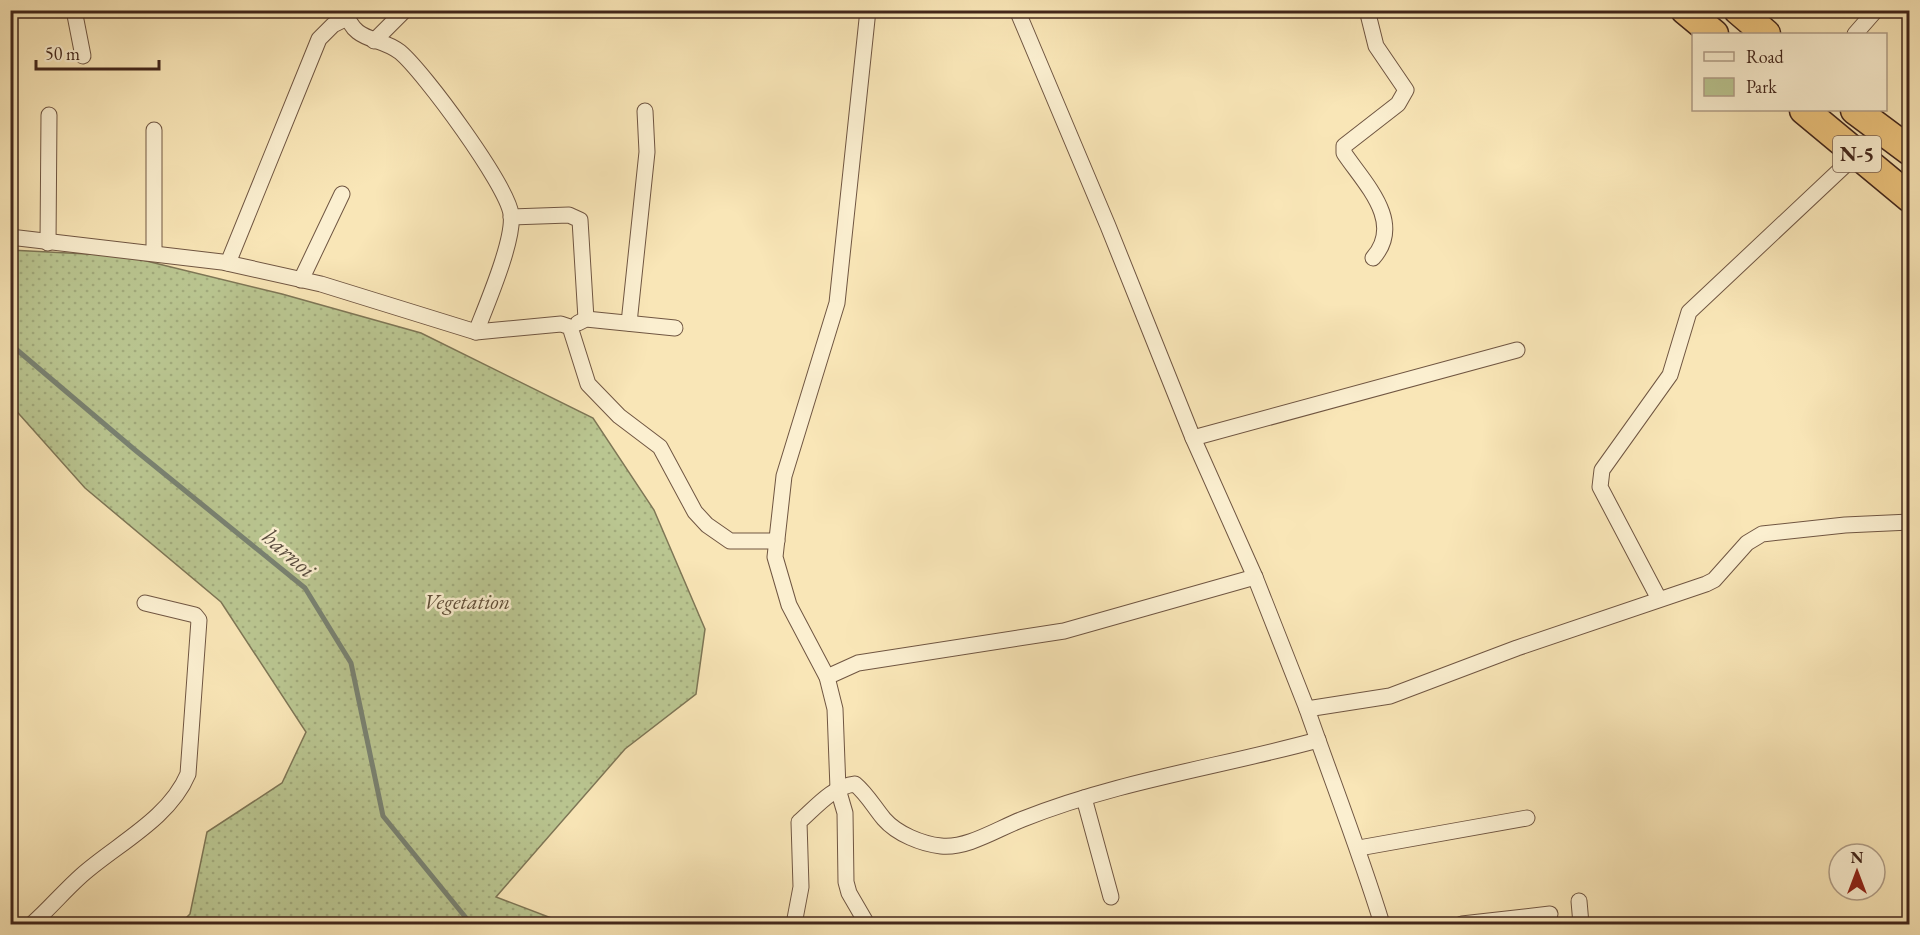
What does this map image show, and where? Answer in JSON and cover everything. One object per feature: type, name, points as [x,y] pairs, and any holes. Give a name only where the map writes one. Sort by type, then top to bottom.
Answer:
[{"type":"highway","points":[[1685,10],[1713,33]]},
{"type":"highway","points":[[1738,10],[1765,33]]},
{"type":"highway","name":"N-5","points":[[1805,111],[1910,198]]},
{"type":"highway","name":"N-5","points":[[1859,111],[1910,151]]},
{"type":"street","points":[[74,10],[83,56]]},
{"type":"street","points":[[374,40],[405,10]]},
{"type":"street","points":[[867,924],[849,893],[846,882],[845,813],[838,789],[835,710],[827,677],[789,605],[775,557],[783,476],[837,303],[868,10]]},
{"type":"street","points":[[1017,10],[1113,237],[1193,438],[1255,577],[1359,849],[1382,924]]},
{"type":"street","points":[[1367,10],[1376,46],[1406,90],[1398,104],[1344,146],[1344,153],[1382,210],[1384,242],[1373,258]]},
{"type":"street","points":[[1856,33],[1876,10]]},
{"type":"street","points":[[228,263],[319,39],[346,14],[357,33],[399,51],[444,102],[500,189],[512,217],[498,276],[476,332]]},
{"type":"street","points":[[629,323],[647,152],[645,111]]},
{"type":"street","points":[[48,243],[49,115]]},
{"type":"street","points":[[154,130],[154,253]]},
{"type":"street","points":[[1659,599],[1600,487],[1602,470],[1670,375],[1689,312],[1857,154]]},
{"type":"street","points":[[301,279],[342,194]]},
{"type":"street","points":[[512,217],[569,215],[580,220],[586,319]]},
{"type":"street","points":[[10,237],[228,263],[301,279],[476,332],[561,324],[570,327],[586,319],[675,328]]},
{"type":"street","points":[[570,327],[588,384],[619,416],[660,447],[695,512],[707,525],[730,541],[777,541]]},
{"type":"street","points":[[1193,438],[1517,350]]},
{"type":"street","points":[[1307,709],[1390,696],[1517,648],[1714,580],[1747,543],[1762,534],[1845,525],[1910,522]]},
{"type":"street","points":[[827,677],[858,663],[1064,631],[1255,577]]},
{"type":"street","points":[[32,924],[81,876],[163,810],[182,788],[188,774],[199,620],[195,615],[145,603]]},
{"type":"street","points":[[794,924],[801,887],[799,822],[838,789],[855,784],[886,822],[922,843],[943,847],[963,843],[1084,798],[1185,770],[1318,740]]},
{"type":"street","points":[[1084,798],[1111,897]]},
{"type":"street","points":[[1359,849],[1527,818]]},
{"type":"street","points":[[1579,901],[1581,924]]},
{"type":"street","points":[[1462,924],[1550,914]]},
{"type":"green space","name":"Vegetation","points":[[10,250],[126,256],[282,294],[421,333],[593,418],[654,510],[705,629],[696,694],[625,749],[496,897],[567,924],[180,924],[190,914],[207,832],[282,783],[306,732],[221,602],[85,488],[11,405]]},
{"type":"waterway","name":"harnoi","points":[[10,344],[135,450],[305,588],[351,663],[383,816],[471,924]]}]
